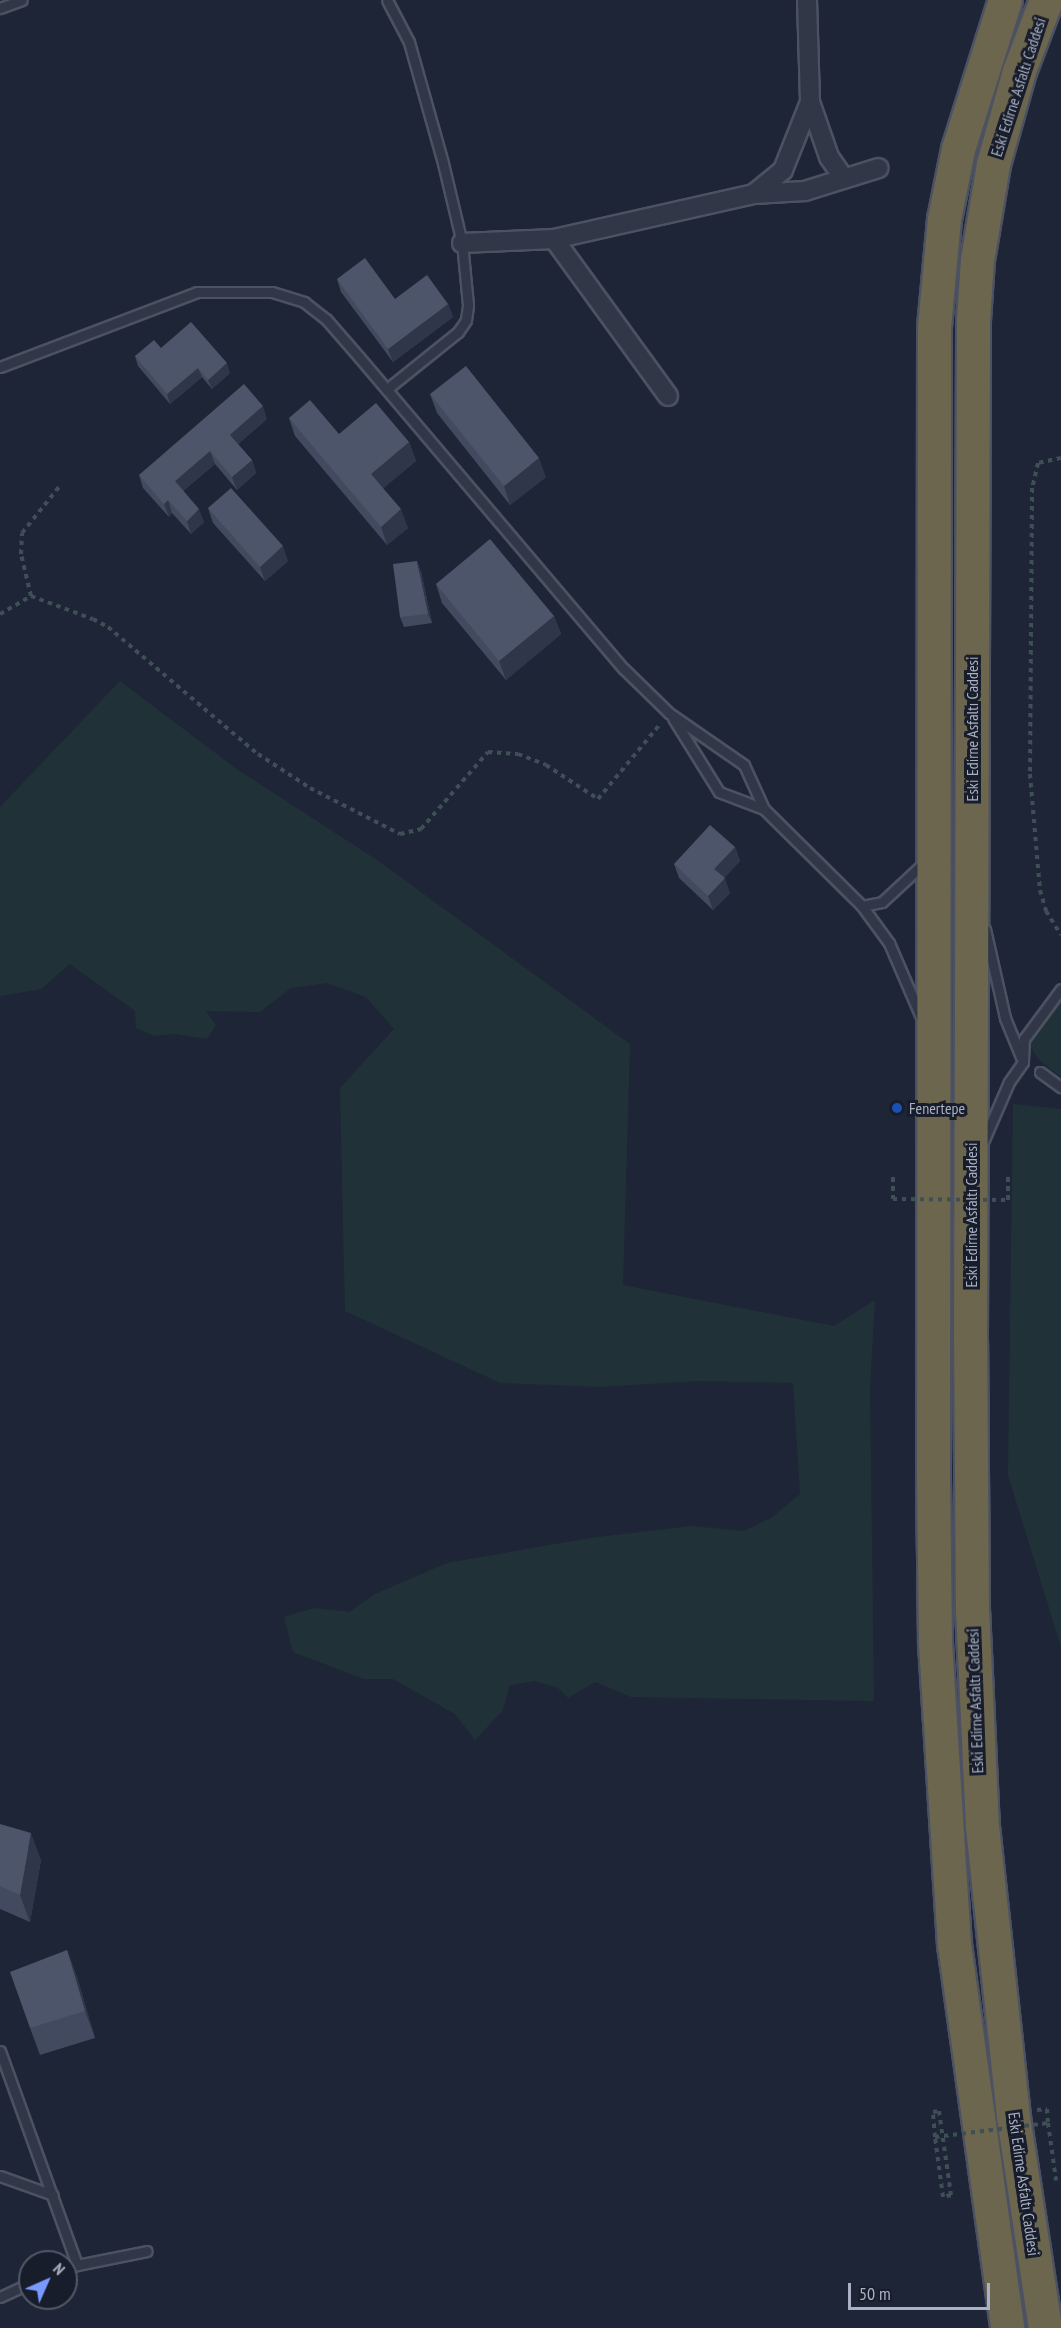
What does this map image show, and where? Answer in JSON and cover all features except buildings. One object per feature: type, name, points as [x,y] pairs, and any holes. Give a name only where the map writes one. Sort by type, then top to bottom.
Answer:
[{"type":"highway","points":[[1005,0],[958,149],[944,219],[934,327],[933,1501],[944,1820],[954,1944],[1006,2328]]},
{"type":"highway","name":"Eski Edirne Asfaltı Caddesi","points":[[1045,2328],[993,1955],[978,1775],[972,1611],[971,875],[972,365],[977,260],[1002,126],[1046,0]]},
{"type":"street","points":[[807,0],[810,102],[829,157],[843,177]]},
{"type":"street","points":[[753,194],[783,170],[810,102]]},
{"type":"street","points":[[462,243],[554,239],[753,194],[805,191],[843,177],[879,168]]},
{"type":"street","points":[[554,239],[668,396]]},
{"type":"lane","points":[[0,8],[22,0]]},
{"type":"lane","points":[[387,0],[400,19],[421,77],[462,243],[468,284],[463,326],[387,389]]},
{"type":"lane","points":[[0,367],[181,296],[228,289],[272,292],[304,302],[326,319],[624,669],[669,713],[744,765],[764,810],[862,906],[889,943],[909,982],[934,1065]]},
{"type":"lane","points":[[669,713],[719,792],[764,810]]},
{"type":"lane","points":[[862,906],[882,902],[900,889],[934,851]]},
{"type":"lane","points":[[971,875],[1005,1018],[1023,1062]]},
{"type":"lane","points":[[971,1173],[996,1107],[1023,1062],[1024,1039],[1061,989]]},
{"type":"lane","points":[[1040,1072],[1061,1087]]},
{"type":"lane","points":[[0,2050],[72,2250]]},
{"type":"lane","points":[[0,2176],[52,2195]]},
{"type":"lane","points":[[78,2265],[147,2252]]},
{"type":"lane","points":[[0,2297],[18,2289]]},
{"type":"path","points":[[1061,458],[1038,463],[1032,488],[1030,774],[1040,890],[1046,911],[1061,935]]},
{"type":"path","points":[[31,596],[21,554],[22,533],[59,487]]},
{"type":"path","points":[[0,614],[31,596],[71,609],[108,627],[258,754],[310,788],[400,834],[421,829],[488,752],[518,754],[546,765],[598,800],[669,713]]},
{"type":"path","points":[[893,1177],[893,1199],[1008,1200],[1008,1177]]},
{"type":"path","points":[[939,2111],[951,2195],[944,2197],[935,2138],[933,2112],[939,2111]]},
{"type":"path","points":[[935,2138],[1048,2123],[1056,2180]]},
{"type":"shaded area","points":[[120,681],[235,768],[377,860],[630,1044],[623,1285],[834,1326],[875,1300],[870,1388],[874,1701],[631,1697],[595,1682],[568,1698],[558,1688],[535,1681],[510,1685],[503,1710],[475,1740],[455,1714],[393,1679],[364,1679],[293,1652],[284,1617],[314,1608],[349,1612],[375,1594],[447,1563],[590,1538],[691,1526],[744,1531],[771,1518],[800,1494],[793,1383],[697,1381],[600,1387],[500,1383],[345,1311],[340,1088],[394,1029],[366,997],[327,983],[291,988],[260,1012],[206,1011],[216,1025],[207,1039],[176,1034],[154,1036],[136,1028],[135,1011],[70,964],[41,989],[0,996],[0,807]]},
{"type":"shaded area","points":[[1061,998],[1061,1077],[1038,1059],[1029,1044]]},
{"type":"shaded area","points":[[1013,1104],[1061,1109],[1061,1647],[1008,1475]]},
{"type":"place","name":"Fenertepe","points":[[897,1108]]}]
